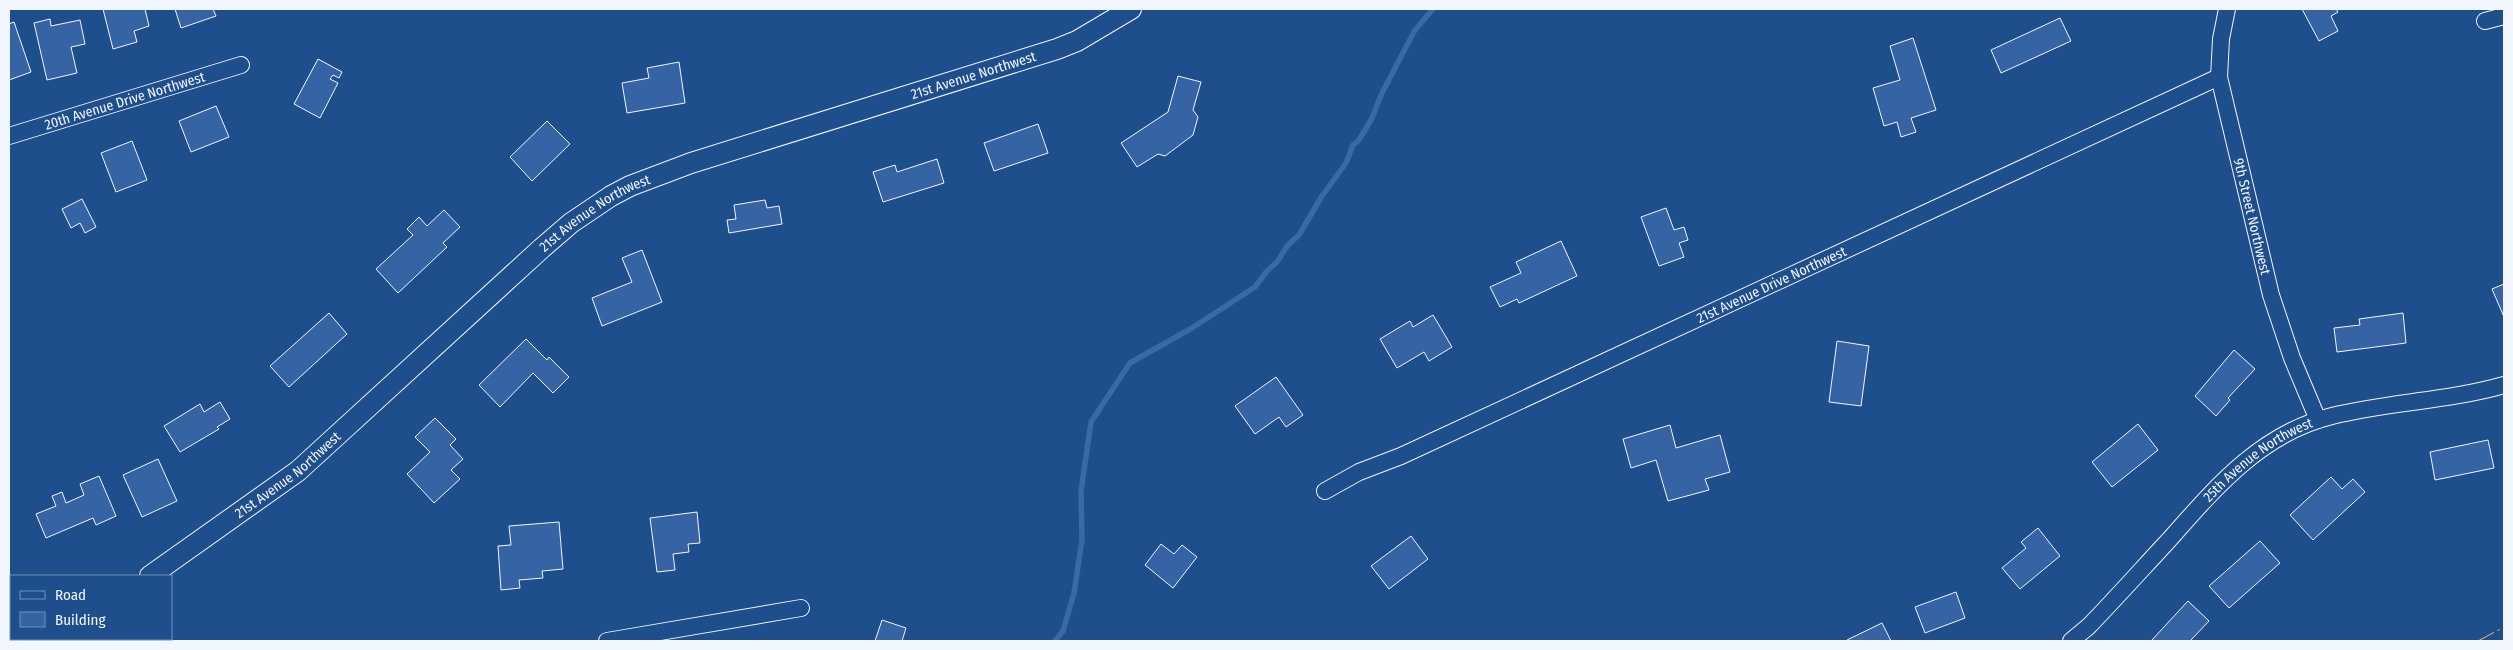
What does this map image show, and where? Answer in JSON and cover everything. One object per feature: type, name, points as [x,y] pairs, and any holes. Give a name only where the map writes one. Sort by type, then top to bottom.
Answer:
[{"type":"street","name":"21st Avenue Northwest","points":[[151,575],[264,497],[298,470],[542,248],[571,223],[611,196],[691,163],[1057,49],[1077,41],[1131,9]]},
{"type":"street","name":"9th Street Northwest","points":[[2227,9],[2221,40],[2219,77],[2271,296],[2292,358],[2318,420]]},
{"type":"street","points":[[2485,21],[2504,16]]},
{"type":"street","name":"20th Avenue Drive Northwest","points":[[9,136],[240,65]]},
{"type":"street","name":"21st Avenue Drive Northwest","points":[[1325,492],[1359,472],[1401,456],[2219,77]]},
{"type":"street","name":"25th Avenue Northwest","points":[[2070,641],[2089,626],[2221,482],[2245,460],[2288,432],[2318,420],[2380,406],[2463,395],[2504,385]]},
{"type":"street","points":[[607,641],[801,608]]},
{"type":"building","points":[[103,9],[145,9],[149,26],[134,31],[137,42],[113,49]]},
{"type":"building","points":[[175,9],[213,9],[216,16],[181,28]]},
{"type":"building","points":[[2302,9],[2336,9],[2338,12],[2331,16],[2338,31],[2319,41]]},
{"type":"building","points":[[2060,18],[2071,41],[2001,73],[1991,50]]},
{"type":"building","points":[[50,19],[51,26],[80,20],[85,44],[71,47],[77,73],[47,80],[34,23]]},
{"type":"building","points":[[14,22],[31,72],[9,80],[9,24]]},
{"type":"building","points":[[1913,38],[1936,110],[1911,118],[1916,132],[1901,137],[1897,122],[1884,126],[1873,88],[1900,80],[1890,46]]},
{"type":"building","points":[[318,59],[342,72],[339,78],[333,75],[330,79],[338,83],[320,118],[294,104]]},
{"type":"building","points":[[679,62],[685,103],[627,113],[622,83],[649,78],[647,68]]},
{"type":"building","points":[[1178,76],[1201,82],[1193,110],[1198,117],[1193,135],[1165,156],[1158,154],[1137,167],[1121,143],[1168,112]]},
{"type":"building","points":[[216,106],[229,137],[191,152],[179,121]]},
{"type":"building","points":[[547,121],[570,144],[532,181],[510,157]]},
{"type":"building","points":[[1038,124],[1048,153],[994,171],[984,143]]},
{"type":"building","points":[[132,141],[147,180],[116,192],[101,153]]},
{"type":"building","points":[[937,159],[944,183],[883,202],[873,172],[895,165],[897,172]]},
{"type":"building","points":[[82,199],[96,227],[85,233],[80,223],[71,228],[62,209]]},
{"type":"building","points":[[765,200],[767,208],[779,206],[782,224],[729,233],[727,220],[736,219],[734,205]]},
{"type":"building","points":[[1666,208],[1674,230],[1684,227],[1688,240],[1679,243],[1684,257],[1659,266],[1641,217]]},
{"type":"building","points":[[444,210],[460,227],[443,243],[447,247],[398,293],[376,269],[413,235],[407,229],[419,217],[427,226]]},
{"type":"building","points":[[1561,241],[1577,276],[1519,303],[1517,299],[1500,307],[1490,287],[1521,273],[1516,262]]},
{"type":"building","points":[[642,250],[662,302],[602,326],[592,298],[632,282],[622,258]]},
{"type":"building","points":[[2504,284],[2504,317],[2492,289]]},
{"type":"building","points":[[329,313],[347,334],[289,387],[270,366]]},
{"type":"building","points":[[2403,313],[2406,343],[2337,352],[2334,328],[2360,325],[2359,319]]},
{"type":"building","points":[[1433,315],[1452,347],[1429,361],[1424,352],[1397,368],[1380,339],[1410,321],[1413,327]]},
{"type":"building","points":[[526,339],[547,360],[549,357],[569,377],[553,393],[533,373],[500,407],[479,385]]},
{"type":"building","points":[[1837,341],[1869,346],[1861,406],[1829,402]]},
{"type":"building","points":[[2234,350],[2255,369],[2228,398],[2230,400],[2216,416],[2195,396]]},
{"type":"building","points":[[1276,377],[1303,415],[1286,427],[1279,417],[1255,434],[1235,406]]},
{"type":"building","points":[[220,402],[230,419],[217,427],[219,429],[180,452],[164,426],[200,404],[204,412]]},
{"type":"building","points":[[435,418],[456,439],[450,445],[463,459],[451,470],[460,479],[434,503],[407,474],[430,452],[415,437]]},
{"type":"building","points":[[2138,424],[2158,450],[2112,487],[2092,462]]},
{"type":"building","points":[[1670,425],[1676,448],[1720,435],[1730,472],[1705,479],[1709,490],[1668,501],[1656,460],[1631,468],[1623,439]]},
{"type":"building","points":[[2488,440],[2494,468],[2435,480],[2430,452]]},
{"type":"building","points":[[158,459],[177,501],[142,517],[123,475]]},
{"type":"building","points":[[99,476],[116,516],[96,525],[93,518],[46,538],[36,514],[56,506],[52,496],[62,492],[66,503],[84,495],[80,484]]},
{"type":"building","points":[[2331,477],[2342,489],[2353,479],[2365,492],[2313,540],[2290,515]]},
{"type":"building","points":[[697,512],[700,543],[688,544],[689,552],[673,554],[675,570],[657,572],[650,518]]},
{"type":"building","points":[[559,522],[563,569],[542,571],[543,578],[519,580],[520,588],[501,590],[498,546],[511,545],[509,526]]},
{"type":"building","points":[[2038,528],[2060,556],[2020,589],[2002,568],[2026,548],[2021,542]]},
{"type":"building","points":[[1411,536],[1428,559],[1389,589],[1371,566]]},
{"type":"building","points":[[2260,541],[2280,563],[2229,608],[2209,586]]},
{"type":"building","points":[[1161,544],[1174,554],[1182,545],[1197,557],[1173,588],[1145,565]]},
{"type":"building","points":[[1956,592],[1965,618],[1925,633],[1915,607]]},
{"type":"building","points":[[2188,601],[2209,621],[2190,641],[2151,641]]},
{"type":"building","points":[[882,620],[906,628],[902,641],[875,641]]},
{"type":"building","points":[[1882,623],[1891,641],[1847,640]]},
{"type":"waterway","points":[[1055,641],[1063,631],[1074,593],[1082,540],[1081,491],[1091,422],[1130,363],[1192,328],[1255,287],[1267,271],[1277,262],[1288,245],[1299,235],[1322,196],[1346,163],[1353,145],[1359,140],[1372,118],[1382,93],[1415,30],[1433,9]]},
{"type":"power","points":[[2478,641],[2504,627]]}]
